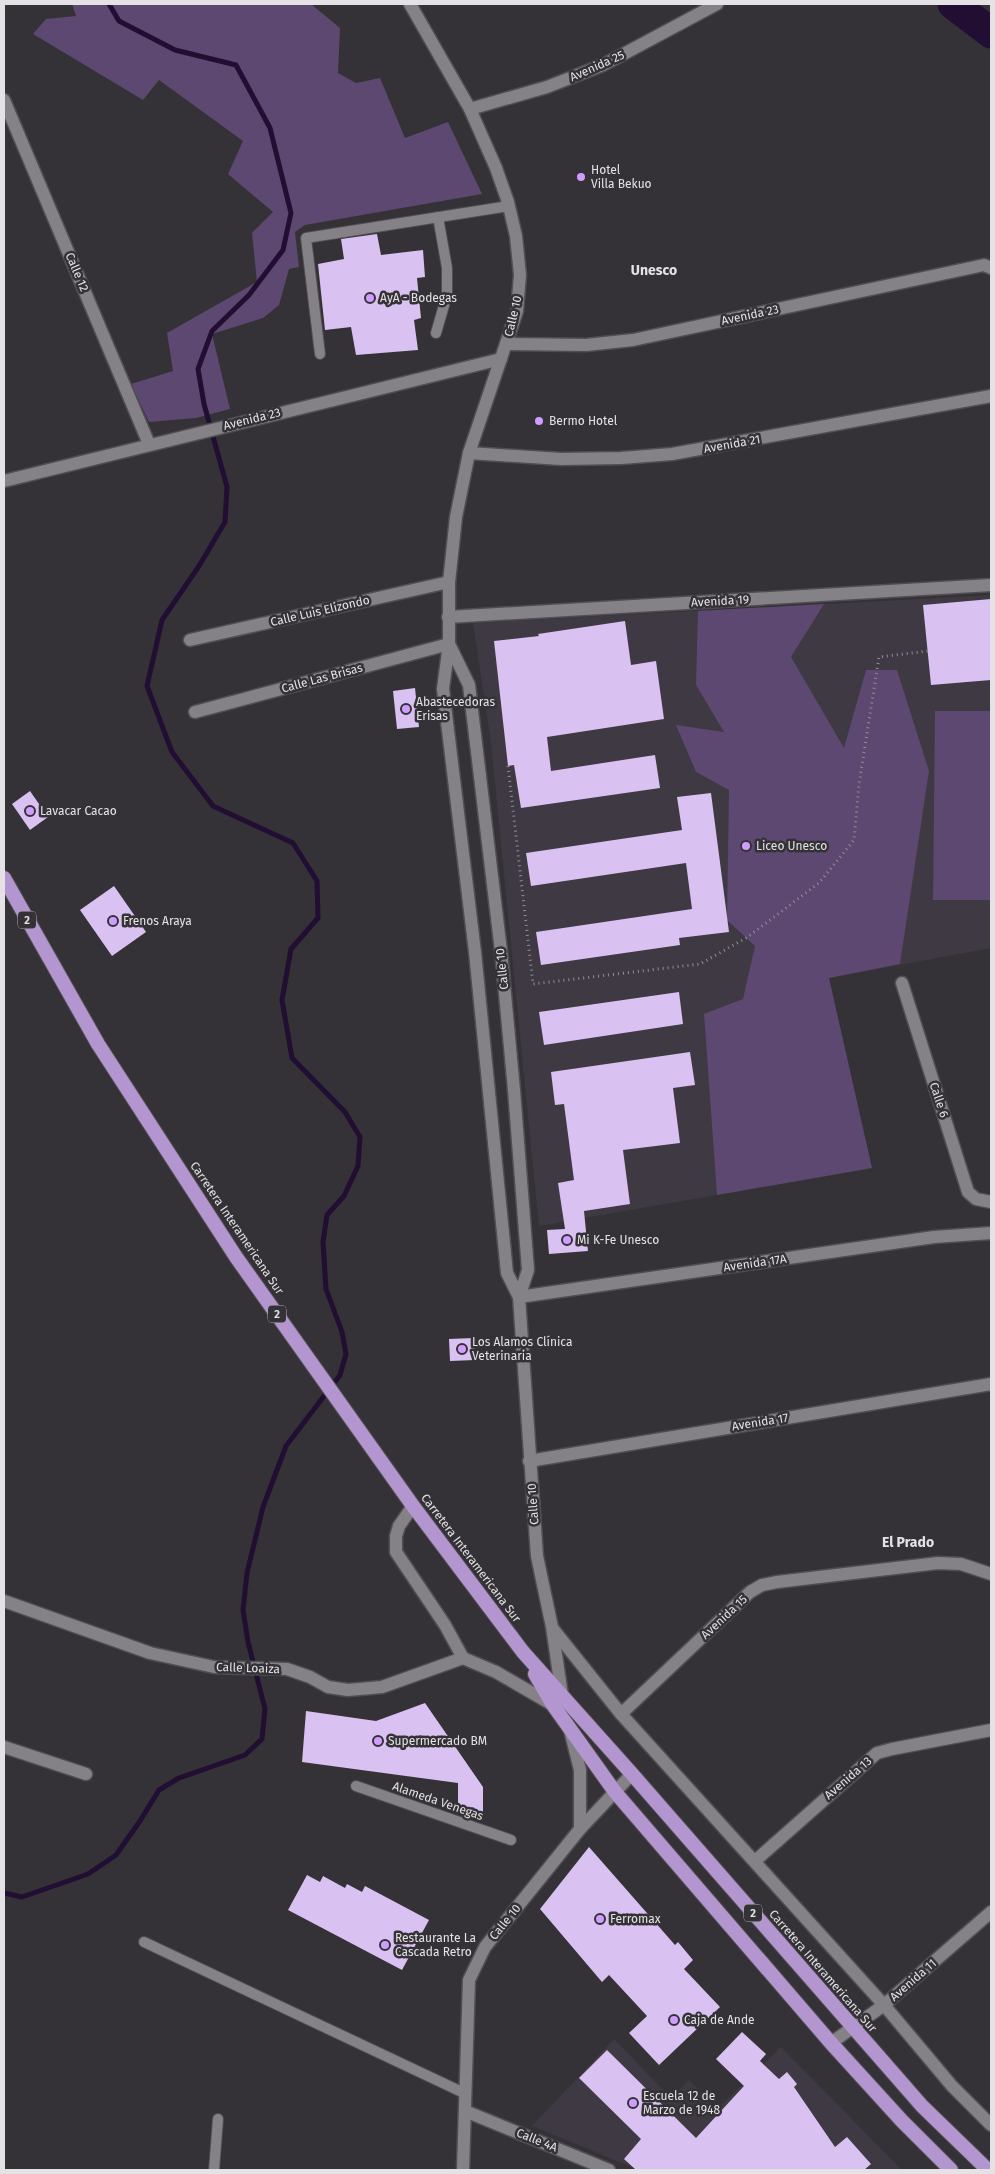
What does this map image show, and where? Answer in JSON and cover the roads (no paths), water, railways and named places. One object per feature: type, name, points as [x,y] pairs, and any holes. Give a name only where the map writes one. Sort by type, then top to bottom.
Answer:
[{"type":"highway","name":"Carretera Interamericana Sur","points":[[4,878],[98,1044],[231,1248],[413,1506],[558,1700],[632,1774],[851,2027],[922,2106],[988,2170]]},
{"type":"highway","name":"Carretera Interamericana Sur","points":[[558,1700],[568,1726],[614,1792],[831,2043],[902,2121],[951,2170]]},
{"type":"street","name":"Calle 10","points":[[410,4],[470,109],[496,168],[509,206],[516,236],[520,275],[517,310],[469,453],[456,517],[449,582],[448,617],[450,644],[443,689],[475,952],[507,1273],[519,1297]]},
{"type":"street","name":"Avenida 25","points":[[470,109],[547,87],[603,65],[717,4]]},
{"type":"street","name":"Calle 12","points":[[4,100],[149,444]]},
{"type":"street","name":"Avenida 23","points":[[506,344],[586,345],[633,340],[984,266],[991,268]]},
{"type":"street","name":"Avenida 23","points":[[4,480],[501,359]]},
{"type":"street","name":"Avenida 21","points":[[469,453],[561,459],[621,458],[672,454],[991,396]]},
{"type":"street","name":"Calle Luis Elizondo","points":[[190,640],[449,582]]},
{"type":"street","name":"Avenida 19","points":[[448,617],[991,585]]},
{"type":"street","name":"Calle 10","points":[[450,644],[469,685],[501,951],[528,1270],[519,1297],[529,1461],[537,1556],[552,1627],[558,1700]]},
{"type":"street","name":"Calle Las Brisas","points":[[195,712],[450,644]]},
{"type":"street","name":"Calle 6","points":[[902,983],[968,1192],[976,1199],[991,1202]]},
{"type":"street","name":"Avenida 17A","points":[[519,1297],[934,1237],[991,1232]]},
{"type":"street","name":"Avenida 17","points":[[529,1461],[991,1384]]},
{"type":"street","points":[[413,1506],[399,1526],[396,1536],[396,1552],[445,1626],[463,1658],[558,1700]]},
{"type":"street","name":"Avenida 15","points":[[621,1714],[750,1592],[762,1586],[777,1582],[938,1563],[961,1564],[991,1574]]},
{"type":"street","name":"Calle Loaiza","points":[[4,1601],[150,1653],[214,1667],[287,1669],[310,1677],[328,1687],[348,1690],[382,1687],[463,1658]]},
{"type":"street","points":[[552,1627],[621,1714],[884,2005],[952,2086],[991,2125]]},
{"type":"street","points":[[568,1726],[580,1770],[580,1829]]},
{"type":"street","name":"Avenida 13","points":[[755,1862],[876,1753],[991,1730]]},
{"type":"street","points":[[4,1747],[86,1774]]},
{"type":"street","name":"Calle 10","points":[[463,2170],[468,1980],[485,1946],[580,1829],[632,1774]]},
{"type":"street","name":"Avenida 11","points":[[831,2043],[884,2005],[991,1912]]},
{"type":"street","name":"Calle 4A","points":[[465,2111],[609,2170]]},
{"type":"lane","points":[[320,354],[306,238],[509,206]]},
{"type":"lane","points":[[436,333],[446,295],[447,277],[438,217]]},
{"type":"lane","name":"Alameda Venegas","points":[[356,1786],[511,1840]]},
{"type":"lane","points":[[144,1942],[464,2094]]},
{"type":"lane","points":[[214,2170],[218,2119]]},
{"type":"waterway","points":[[4,1893],[22,1897],[88,1874],[116,1855],[159,1790],[179,1778],[245,1755],[262,1739],[265,1709],[248,1642],[243,1610],[247,1573],[263,1507],[286,1446],[340,1375],[346,1354],[342,1332],[326,1289],[323,1242],[327,1215],[344,1196],[358,1166],[360,1137],[345,1112],[292,1058],[282,1000],[291,949],[318,918],[317,881],[293,843],[213,806],[172,752],[147,686],[162,620],[199,566],[225,522],[227,487],[204,404],[198,369],[212,331],[249,295],[283,250],[291,213],[270,128],[236,65],[175,50],[119,21],[109,4]]},
{"type":"waterway","points":[[953,4],[991,33]]},
{"type":"place","name":"Hotel Villa Bekuo","points":[[581,177]]},
{"type":"place","name":"AyA - Bodegas","points":[[370,298]]},
{"type":"place","name":"Bermo Hotel","points":[[539,421]]},
{"type":"place","name":"Abastecedoras Erisas","points":[[406,709]]},
{"type":"place","name":"Lavacar Cacao","points":[[30,811]]},
{"type":"place","name":"Liceo Unesco","points":[[746,846]]},
{"type":"place","name":"Frenos Araya","points":[[113,921]]},
{"type":"place","name":"Mi K-Fe Unesco","points":[[567,1240]]},
{"type":"place","name":"Los Alamos Clínica Veterinaria","points":[[462,1349]]},
{"type":"place","name":"Supermercado BM","points":[[378,1741]]},
{"type":"place","name":"Ferromax","points":[[600,1919]]},
{"type":"place","name":"Restaurante La Cascada Retro","points":[[385,1945]]},
{"type":"place","name":"Caja de Ande","points":[[674,2020]]},
{"type":"place","name":"Escuela 12 de Marzo de 1948","points":[[633,2103]]},
{"type":"district","name":"Unesco","points":[[654,270]]},
{"type":"district","name":"El Prado","points":[[908,1542]]}]
